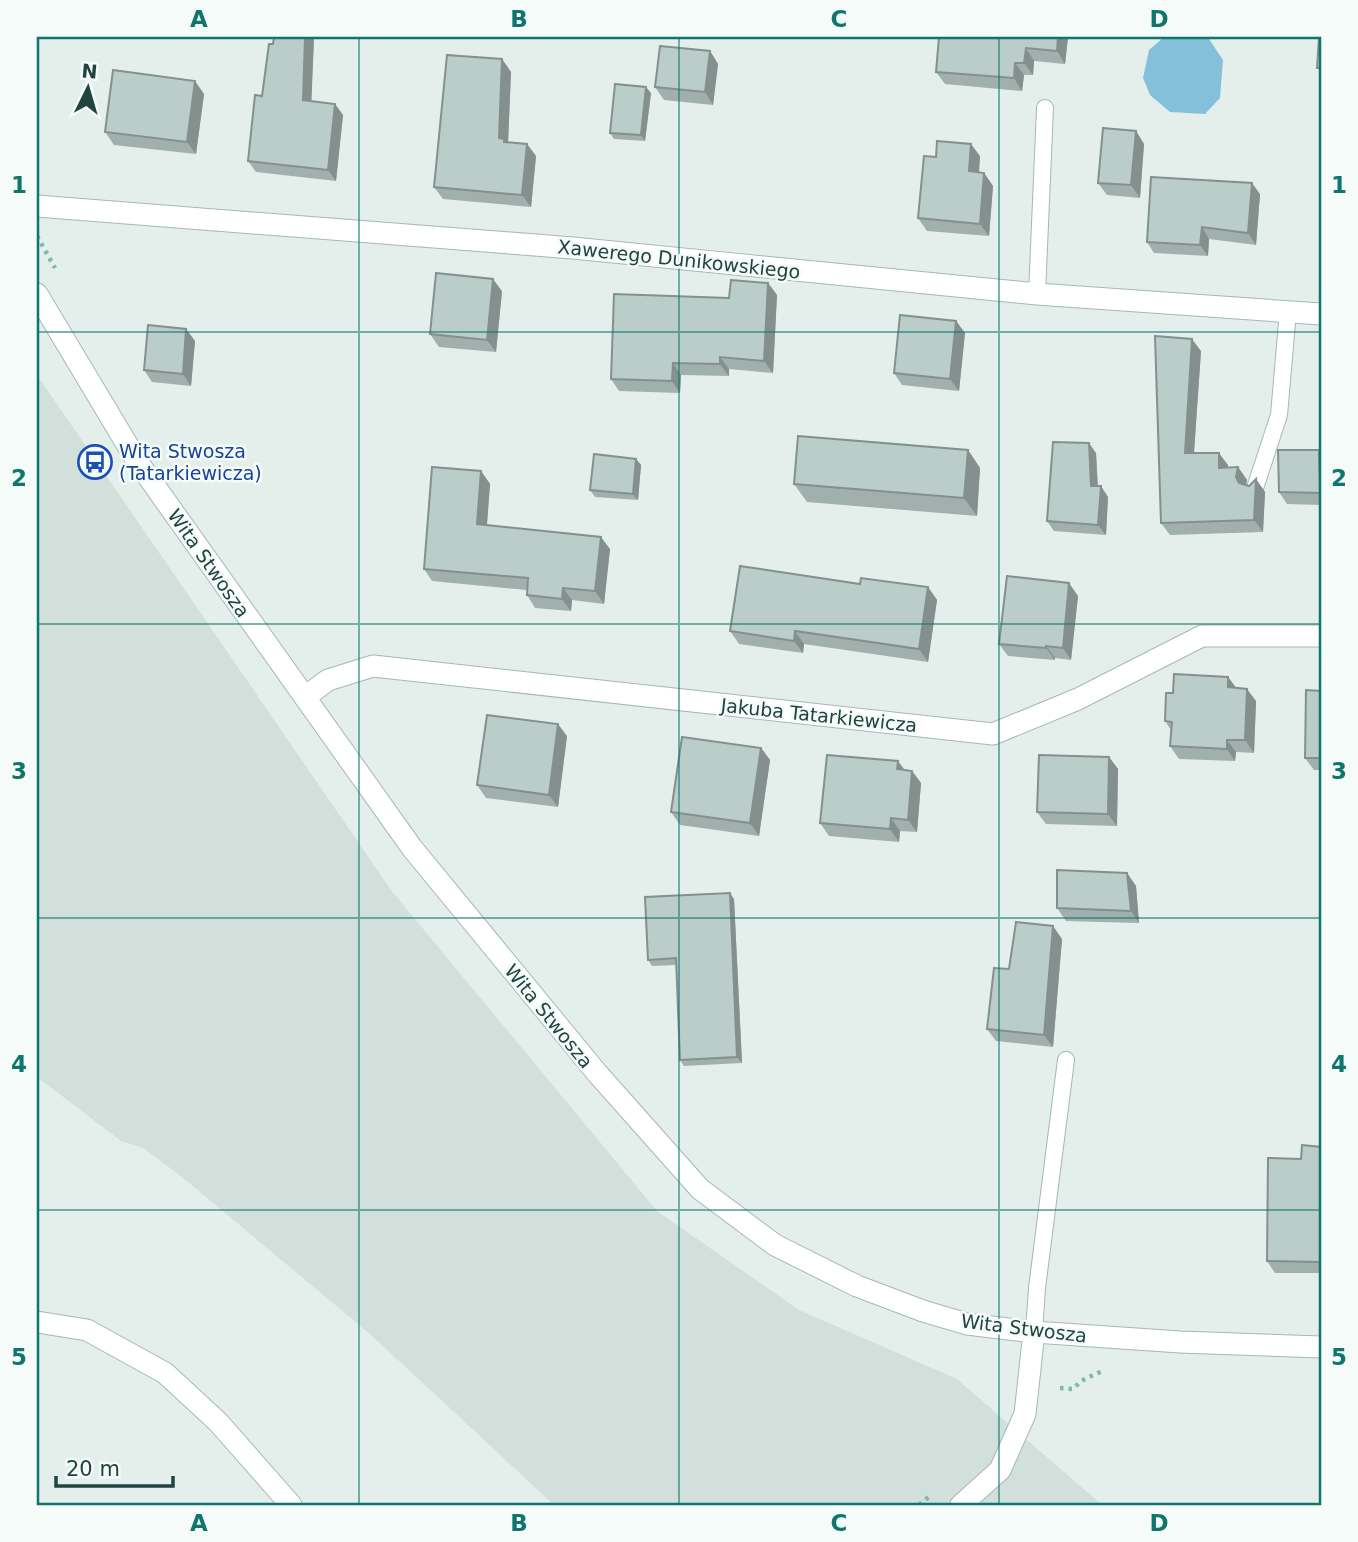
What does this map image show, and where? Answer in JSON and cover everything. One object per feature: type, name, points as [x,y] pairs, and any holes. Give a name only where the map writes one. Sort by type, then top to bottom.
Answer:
[{"type":"street","name":"Xawerego Dunikowskiego","points":[[37,206],[573,248],[1037,294],[1321,314]]},
{"type":"street","name":"Wita Stwosza","points":[[37,294],[137,461],[412,848],[597,1073],[700,1189],[775,1245],[857,1286],[967,1324],[1034,1332],[1180,1342],[1321,1347]]},
{"type":"street","name":"Jakuba Tatarkiewicza","points":[[305,697],[328,680],[373,666],[993,734],[1078,699],[1202,636],[1321,636]]},
{"type":"street","points":[[37,1322],[87,1330],[164,1373],[218,1422],[288,1504]]},
{"type":"street","points":[[961,1505],[1000,1470],[1025,1414],[1034,1332]]},
{"type":"lane","points":[[1037,294],[1045,108]]},
{"type":"lane","points":[[1255,488],[1279,415],[1288,311]]},
{"type":"lane","points":[[1034,1332],[1037,1288],[1066,1060]]},
{"type":"path","points":[[37,235],[58,275]]},
{"type":"path","points":[[919,1505],[939,1488]]},
{"type":"shaded area","points":[[37,375],[391,890],[657,1211],[799,1310],[957,1379],[1102,1505],[554,1505],[370,1334],[182,1177],[143,1148],[121,1141],[37,1077]]},
{"type":"water","points":[[1164,37],[1209,39],[1223,60],[1220,98],[1205,114],[1170,112],[1150,95],[1143,78],[1149,50]]},
{"type":"building","points":[[274,37],[305,37],[303,100],[335,104],[328,170],[248,161],[255,95],[262,96],[269,44],[273,44]]},
{"type":"building","points":[[939,37],[1058,37],[1057,51],[1026,48],[1024,63],[1015,63],[1014,78],[936,72]]},
{"type":"building","points":[[1319,37],[1321,68],[1317,68]]},
{"type":"building","points":[[660,46],[710,51],[705,92],[655,87]]},
{"type":"building","points":[[447,55],[502,59],[499,138],[504,139],[504,142],[527,144],[522,195],[434,187]]},
{"type":"building","points":[[113,70],[195,81],[187,142],[105,132]]},
{"type":"building","points":[[615,84],[646,87],[641,135],[610,133]]},
{"type":"building","points":[[1103,128],[1136,131],[1131,185],[1098,183]]},
{"type":"building","points":[[937,141],[971,144],[969,171],[984,173],[980,224],[918,218],[924,156],[936,157]]},
{"type":"building","points":[[1151,177],[1252,183],[1248,233],[1202,227],[1200,245],[1147,242]]},
{"type":"building","points":[[436,273],[493,279],[487,340],[430,334]]},
{"type":"building","points":[[731,280],[768,283],[764,361],[720,357],[720,364],[673,363],[672,381],[611,379],[614,294],[729,298]]},
{"type":"building","points":[[900,315],[956,321],[950,379],[894,373]]},
{"type":"building","points":[[148,325],[186,329],[183,374],[144,370]]},
{"type":"building","points":[[1155,336],[1192,339],[1185,453],[1219,453],[1219,468],[1238,467],[1236,477],[1239,483],[1249,486],[1256,479],[1254,520],[1161,523]]},
{"type":"building","points":[[798,436],[968,450],[964,498],[794,484]]},
{"type":"building","points":[[1053,442],[1089,443],[1091,486],[1101,486],[1098,525],[1047,521]]},
{"type":"building","points":[[1278,450],[1319,450],[1320,493],[1279,492]]},
{"type":"building","points":[[594,454],[636,459],[633,494],[590,490]]},
{"type":"building","points":[[432,467],[481,471],[477,524],[601,537],[595,591],[563,588],[562,599],[527,595],[528,578],[424,569]]},
{"type":"building","points":[[740,566],[860,584],[861,578],[928,587],[919,649],[795,631],[794,641],[730,631]]},
{"type":"building","points":[[1007,576],[1069,583],[1063,648],[999,644]]},
{"type":"building","points":[[1174,674],[1228,677],[1228,687],[1247,689],[1245,740],[1227,740],[1227,749],[1170,746],[1172,722],[1165,721],[1166,693],[1173,693]]},
{"type":"building","points":[[1306,690],[1321,691],[1321,758],[1305,758]]},
{"type":"building","points":[[487,715],[558,724],[549,795],[477,785]]},
{"type":"building","points":[[682,737],[761,748],[750,823],[671,812]]},
{"type":"building","points":[[827,755],[898,761],[897,769],[912,771],[908,820],[891,818],[890,829],[820,823]]},
{"type":"building","points":[[1039,755],[1109,757],[1108,814],[1037,812]]},
{"type":"building","points":[[1057,870],[1127,873],[1131,911],[1057,908]]},
{"type":"building","points":[[730,893],[737,1057],[680,1060],[676,958],[648,960],[645,897]]},
{"type":"building","points":[[1016,922],[1053,926],[1044,1035],[987,1029],[994,968],[1009,969]]},
{"type":"building","points":[[1302,1145],[1321,1147],[1321,1262],[1267,1261],[1268,1158],[1301,1159]]},
{"type":"place","name":"Wita Stwosza (Tatarkiewicza)","points":[[95,462]]}]
